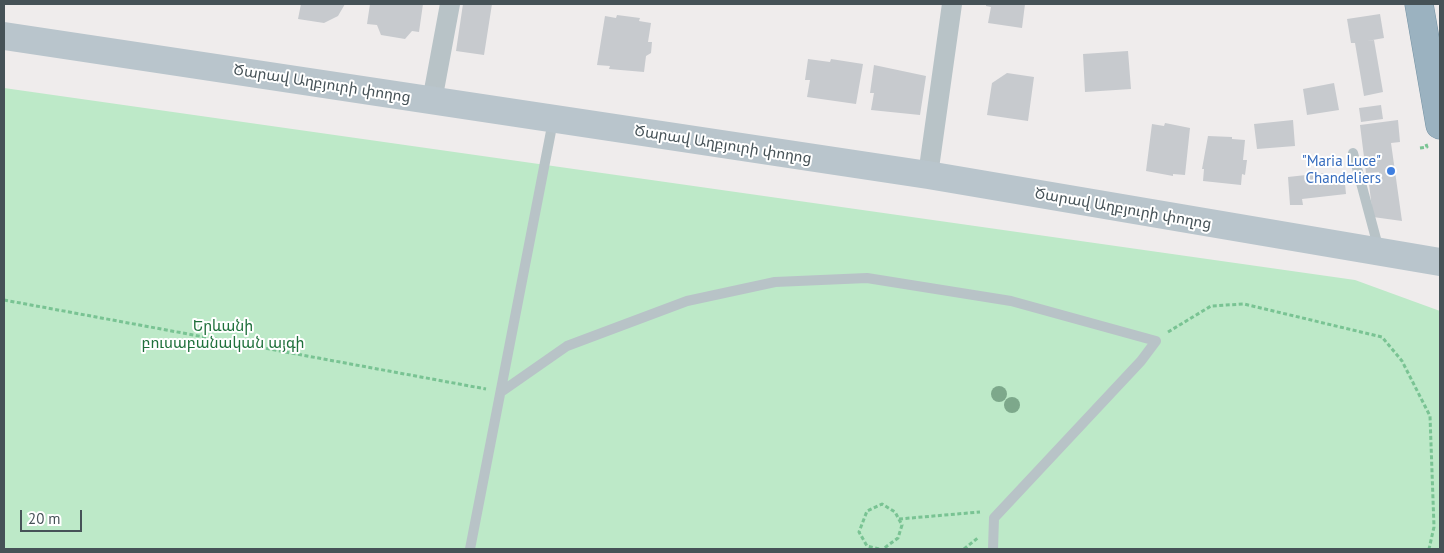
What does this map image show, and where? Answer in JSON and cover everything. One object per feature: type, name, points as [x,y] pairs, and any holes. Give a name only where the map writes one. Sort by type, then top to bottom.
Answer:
[{"type":"highway","points":[[1419,4],[1434,136]]},
{"type":"main road","name":"Ծարավ Աղբյուրի փողոց","points":[[4,36],[928,175],[1380,254],[1440,262]]},
{"type":"street","points":[[432,101],[450,4]]},
{"type":"street","points":[[928,175],[952,4]]},
{"type":"lane","points":[[470,549],[554,119]]},
{"type":"lane","points":[[1353,153],[1380,254]]},
{"type":"lane","points":[[501,392],[567,346],[687,301],[775,282],[867,278],[1011,300],[1156,341],[1141,361],[994,518],[993,549]]},
{"type":"path","points":[[1420,148],[1434,136]]},
{"type":"path","points":[[4,300],[501,392]]},
{"type":"path","points":[[1156,341],[1180,323],[1211,306],[1244,304],[1382,337],[1402,362],[1430,416],[1434,527],[1429,549]]},
{"type":"path","points":[[879,549],[867,546],[859,532],[867,511],[882,504],[895,512],[902,526],[898,538],[883,549]]},
{"type":"path","points":[[899,519],[1001,510]]},
{"type":"green space","name":"Երևանի բուսաբանական այգի","points":[[4,88],[1355,280],[1440,311],[1440,549],[4,549]]},
{"type":"building","points":[[301,4],[345,4],[338,16],[324,23],[298,19]]},
{"type":"building","points":[[370,4],[423,4],[419,32],[412,31],[405,39],[381,35],[377,25],[367,24]]},
{"type":"building","points":[[463,4],[492,4],[484,55],[456,51]]},
{"type":"building","points":[[986,4],[1025,4],[1022,28],[988,23],[991,7],[986,6]]},
{"type":"building","points":[[1380,14],[1384,38],[1367,41],[1374,40],[1383,92],[1364,96],[1355,43],[1351,43],[1347,19]]},
{"type":"building","points":[[617,15],[640,18],[639,21],[651,23],[648,42],[652,42],[651,53],[646,56],[644,72],[609,69],[610,66],[597,65],[605,16],[616,18]]},
{"type":"building","points":[[1128,51],[1131,89],[1085,92],[1083,54]]},
{"type":"building","points":[[808,59],[830,62],[831,59],[863,64],[856,104],[807,97],[810,80],[805,80]]},
{"type":"building","points":[[874,65],[926,76],[920,115],[871,110],[874,93],[870,93]]},
{"type":"building","points":[[1007,73],[1034,77],[1028,121],[987,115],[992,83]]},
{"type":"building","points":[[1334,83],[1339,110],[1307,115],[1303,89]]},
{"type":"building","points":[[1381,105],[1383,119],[1361,122],[1359,108]]},
{"type":"building","points":[[1293,120],[1295,146],[1257,149],[1254,124]]},
{"type":"building","points":[[1398,120],[1400,142],[1391,143],[1402,221],[1373,217],[1369,184],[1380,183],[1379,172],[1366,173],[1360,125]]},
{"type":"building","points":[[1165,123],[1190,128],[1185,175],[1173,174],[1173,176],[1146,171],[1152,124],[1164,126]]},
{"type":"building","points":[[1208,136],[1232,137],[1232,139],[1245,140],[1243,160],[1247,160],[1245,175],[1242,174],[1241,185],[1203,181],[1204,169],[1202,169]]},
{"type":"building","points":[[1324,173],[1324,176],[1344,174],[1346,194],[1302,199],[1303,205],[1290,205],[1288,177]]},
{"type":"place","name":"\"Maria Luce\" Chandeliers","points":[[1391,171]]}]
